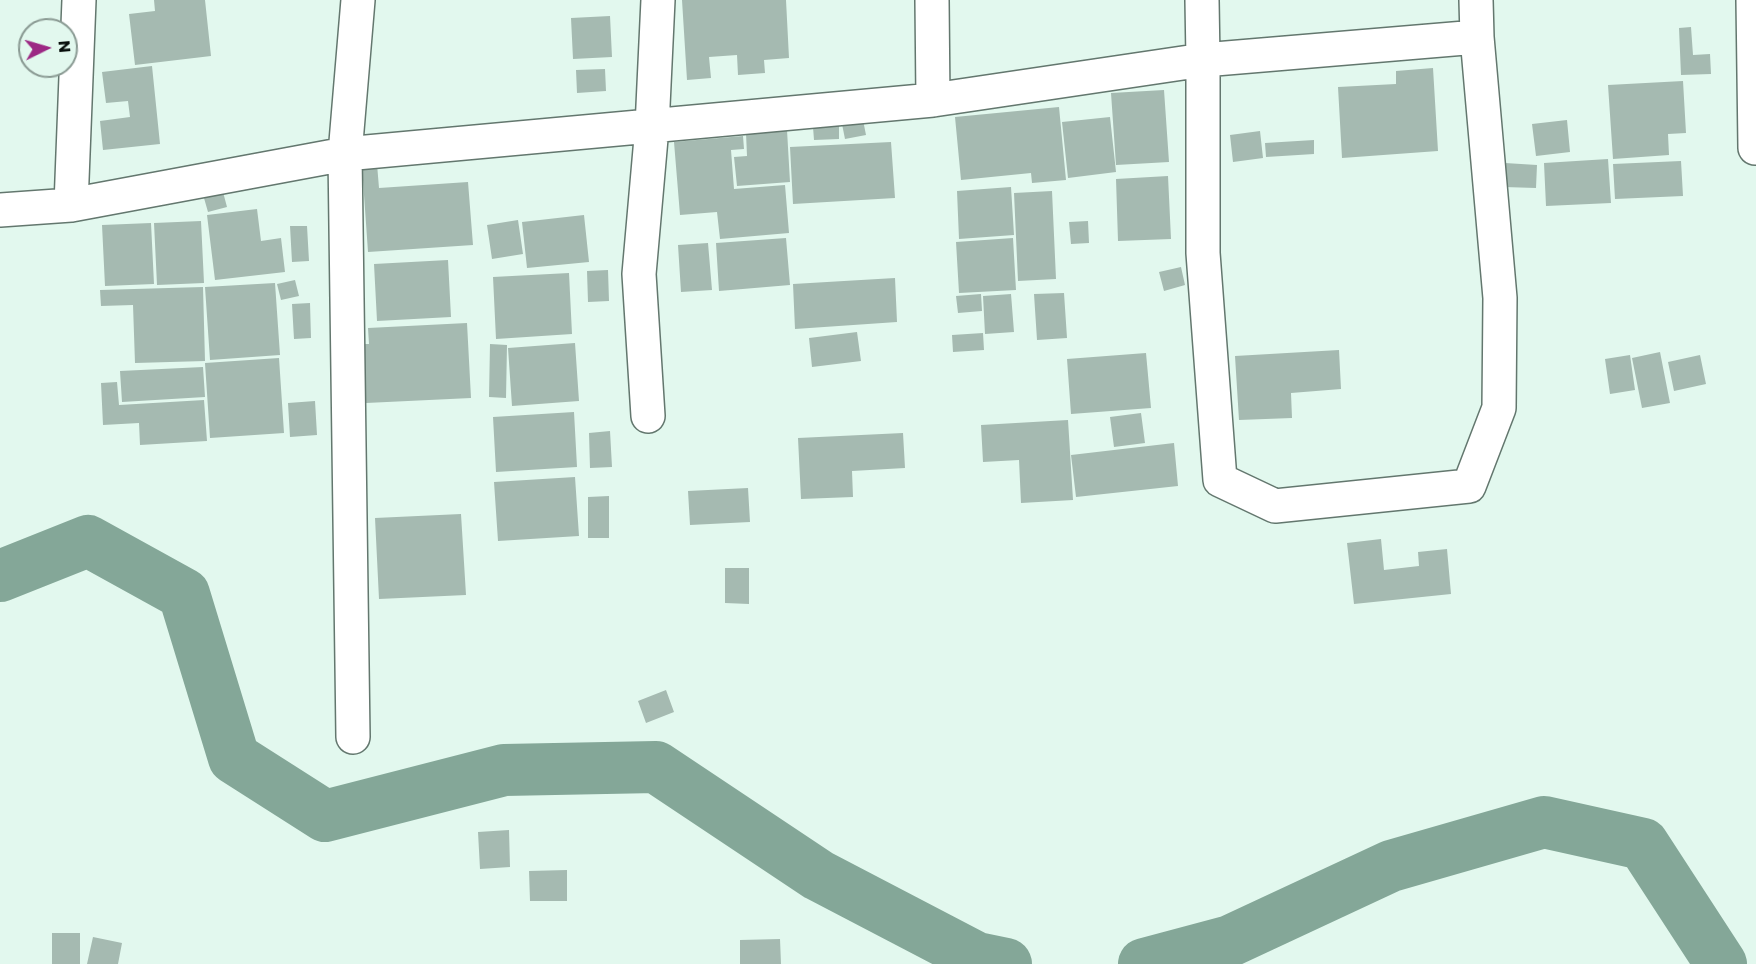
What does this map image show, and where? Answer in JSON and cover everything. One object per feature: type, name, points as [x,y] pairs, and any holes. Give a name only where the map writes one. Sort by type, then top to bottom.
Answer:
[{"type":"street","points":[[71,205],[79,0]]},
{"type":"street","points":[[353,737],[345,154],[358,0]]},
{"type":"street","points":[[648,416],[639,274],[652,127],[658,0]]},
{"type":"street","points":[[932,0],[933,100]]},
{"type":"street","points":[[1202,0],[1203,254],[1220,480],[1275,506],[1469,486],[1499,408],[1500,298],[1477,37],[1476,0]]},
{"type":"street","points":[[1753,0],[1755,148]]},
{"type":"street","points":[[0,210],[71,205],[345,154],[933,100],[1203,60],[1477,37]]},
{"type":"building","points":[[154,0],[205,0],[211,56],[135,65],[129,14],[155,11]]},
{"type":"building","points":[[682,0],[786,0],[789,58],[764,60],[765,73],[738,75],[737,55],[709,57],[711,78],[687,80]]},
{"type":"building","points":[[610,16],[612,57],[573,59],[571,18]]},
{"type":"building","points":[[1691,27],[1693,55],[1710,54],[1711,74],[1681,75],[1679,28]]},
{"type":"building","points":[[152,66],[160,144],[103,150],[100,121],[130,117],[128,101],[106,103],[102,72]]},
{"type":"building","points":[[1433,68],[1438,151],[1342,158],[1338,87],[1396,84],[1396,71]]},
{"type":"building","points":[[605,69],[606,91],[577,93],[576,70]]},
{"type":"building","points":[[1683,81],[1686,133],[1668,134],[1669,155],[1613,159],[1608,85]]},
{"type":"building","points":[[1164,90],[1169,162],[1116,165],[1111,93]]},
{"type":"building","points":[[1059,107],[1066,180],[1032,183],[1031,173],[961,180],[955,117]]},
{"type":"building","points":[[1110,117],[1116,172],[1068,178],[1062,122]]},
{"type":"building","points":[[863,120],[866,135],[845,139],[842,124]]},
{"type":"building","points":[[1567,120],[1570,152],[1536,156],[1532,124]]},
{"type":"building","points":[[839,126],[839,139],[814,140],[813,127]]},
{"type":"building","points":[[787,130],[790,182],[737,186],[734,157],[747,156],[746,133]]},
{"type":"building","points":[[1260,131],[1263,158],[1233,162],[1230,135]]},
{"type":"building","points":[[743,136],[744,149],[731,150],[734,189],[785,185],[789,233],[720,239],[717,212],[680,215],[674,142]]},
{"type":"building","points":[[1314,140],[1314,154],[1266,157],[1265,143]]},
{"type":"building","points":[[891,142],[895,198],[793,204],[790,147]]},
{"type":"building","points":[[1608,159],[1611,203],[1546,206],[1544,163]]},
{"type":"building","points":[[1681,161],[1683,196],[1615,199],[1613,164]]},
{"type":"building","points":[[1505,163],[1537,165],[1536,188],[1504,187]]},
{"type":"building","points":[[377,164],[379,188],[468,182],[473,245],[368,252],[362,166]]},
{"type":"building","points":[[1168,176],[1171,239],[1118,241],[1116,179]]},
{"type":"building","points":[[1011,187],[1014,235],[959,239],[957,191]]},
{"type":"building","points":[[1052,191],[1056,279],[1018,281],[1014,193]]},
{"type":"building","points":[[223,192],[227,207],[208,212],[204,198]]},
{"type":"building","points":[[257,209],[261,241],[281,238],[285,272],[215,280],[207,215]]},
{"type":"building","points":[[584,215],[589,262],[527,268],[522,222]]},
{"type":"building","points":[[518,220],[523,254],[492,259],[487,225]]},
{"type":"building","points":[[201,221],[204,283],[157,285],[154,223]]},
{"type":"building","points":[[1088,221],[1089,243],[1071,244],[1069,222]]},
{"type":"building","points":[[151,223],[154,284],[105,286],[102,225]]},
{"type":"building","points":[[290,226],[307,226],[309,261],[292,262]]},
{"type":"building","points":[[786,238],[790,285],[719,291],[716,243]]},
{"type":"building","points":[[1013,238],[1016,290],[959,293],[956,242]]},
{"type":"building","points":[[708,243],[712,290],[681,292],[678,245]]},
{"type":"building","points":[[448,260],[451,317],[377,321],[374,264]]},
{"type":"building","points":[[1181,267],[1185,285],[1164,291],[1159,272]]},
{"type":"building","points":[[608,270],[609,301],[588,302],[587,271]]},
{"type":"building","points":[[569,273],[572,334],[496,339],[493,277]]},
{"type":"building","points":[[895,278],[897,322],[795,329],[793,284]]},
{"type":"building","points":[[295,280],[299,296],[281,300],[277,284]]},
{"type":"building","points":[[275,283],[280,355],[210,360],[205,287]]},
{"type":"building","points":[[203,287],[205,361],[135,363],[133,305],[101,306],[100,290]]},
{"type":"building","points":[[1064,293],[1067,338],[1037,340],[1034,294]]},
{"type":"building","points":[[981,294],[982,311],[958,313],[956,296]]},
{"type":"building","points":[[1011,294],[1014,332],[985,334],[983,296]]},
{"type":"building","points":[[310,303],[311,338],[294,339],[292,304]]},
{"type":"building","points":[[467,323],[471,398],[366,403],[364,344],[369,344],[368,328]]},
{"type":"building","points":[[857,332],[861,361],[812,367],[809,338]]},
{"type":"building","points":[[983,333],[984,350],[953,352],[952,335]]},
{"type":"building","points":[[575,343],[579,401],[512,406],[508,348]]},
{"type":"building","points":[[490,344],[507,345],[506,398],[489,397]]},
{"type":"building","points":[[1339,350],[1341,389],[1291,393],[1292,418],[1239,420],[1235,356]]},
{"type":"building","points":[[1660,352],[1670,403],[1642,408],[1632,358]]},
{"type":"building","points":[[1146,353],[1151,408],[1071,414],[1067,359]]},
{"type":"building","points":[[1630,355],[1635,390],[1610,394],[1605,359]]},
{"type":"building","points":[[1700,355],[1706,384],[1674,391],[1668,362]]},
{"type":"building","points":[[279,358],[284,433],[210,438],[205,363]]},
{"type":"building","points":[[203,367],[205,397],[122,402],[120,371]]},
{"type":"building","points":[[117,382],[119,405],[204,400],[207,441],[140,445],[139,423],[103,425],[101,383]]},
{"type":"building","points":[[315,401],[317,435],[290,437],[288,403]]},
{"type":"building","points":[[574,412],[577,467],[496,472],[493,417]]},
{"type":"building","points":[[1141,413],[1145,443],[1114,447],[1110,417]]},
{"type":"building","points":[[1068,420],[1073,500],[1021,503],[1019,460],[983,462],[981,425]]},
{"type":"building","points":[[610,431],[612,467],[590,468],[589,433]]},
{"type":"building","points":[[903,433],[905,468],[852,471],[853,497],[801,499],[798,438]]},
{"type":"building","points":[[1174,443],[1178,486],[1076,497],[1071,455]]},
{"type":"building","points":[[575,477],[579,536],[498,541],[494,482]]},
{"type":"building","points":[[748,488],[750,522],[690,525],[688,491]]},
{"type":"building","points":[[609,496],[609,538],[588,538],[588,497]]},
{"type":"building","points":[[461,514],[466,595],[379,599],[375,518]]},
{"type":"building","points":[[1381,539],[1384,570],[1419,566],[1418,552],[1447,549],[1451,594],[1354,604],[1347,543]]},
{"type":"building","points":[[725,568],[749,568],[749,604],[725,603]]},
{"type":"building","points":[[666,690],[674,712],[646,723],[638,701]]},
{"type":"building","points":[[509,830],[510,867],[480,869],[478,832]]},
{"type":"building","points":[[567,870],[567,901],[530,901],[529,871]]},
{"type":"building","points":[[52,933],[80,933],[80,964],[52,964]]},
{"type":"building","points":[[93,937],[122,943],[118,964],[87,964]]},
{"type":"building","points":[[780,939],[781,964],[740,964],[740,940]]},
{"type":"waterway","points":[[0,576],[88,541],[184,594],[234,758],[325,816],[504,770],[656,767],[818,875],[977,958],[1006,964]]},
{"type":"waterway","points":[[1144,964],[1230,941],[1391,866],[1544,822],[1643,844],[1721,964]]}]
